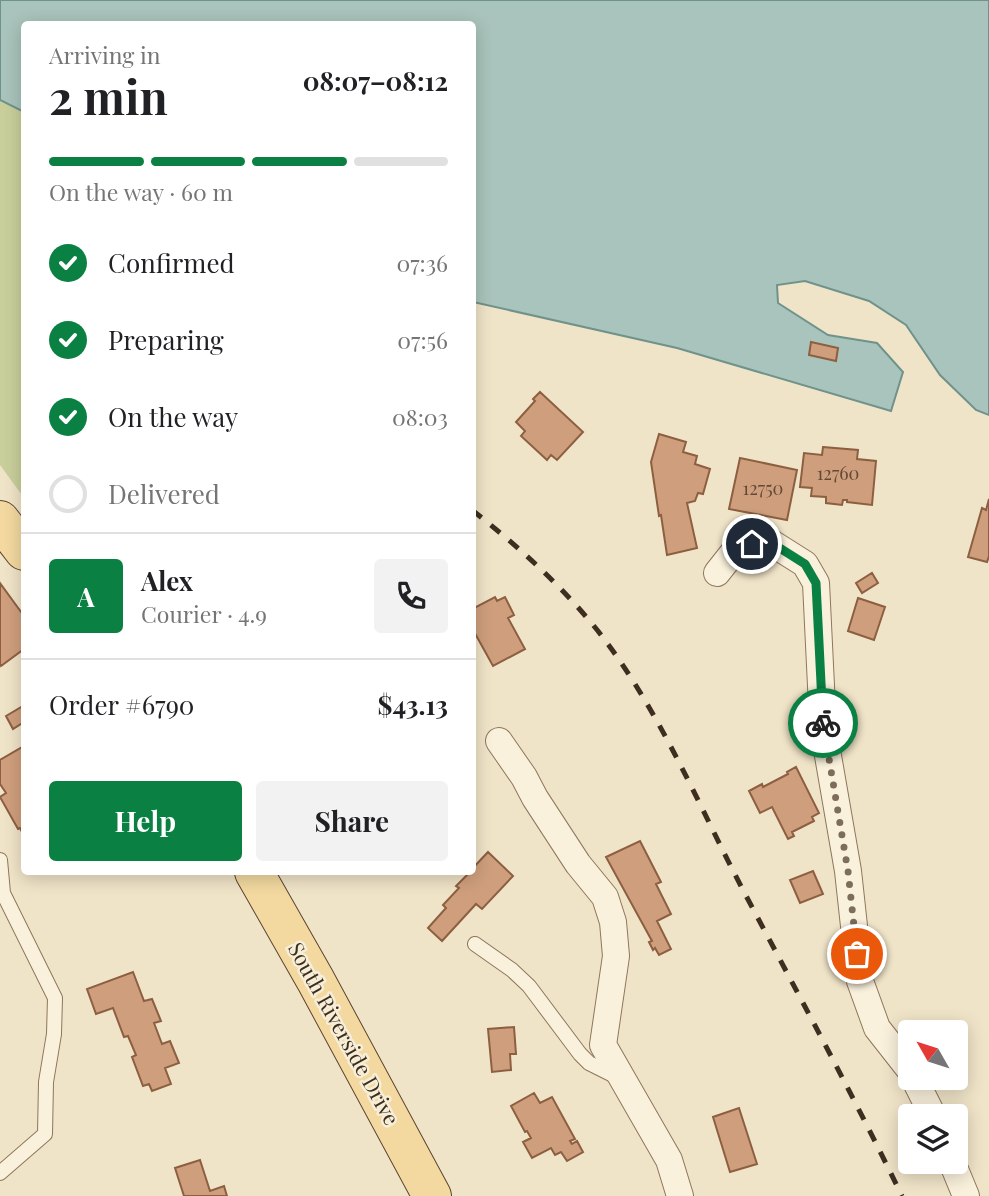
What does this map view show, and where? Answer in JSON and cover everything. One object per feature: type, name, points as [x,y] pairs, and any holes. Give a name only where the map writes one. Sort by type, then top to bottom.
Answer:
[{"type":"main road","points":[[0,520],[21,547]]},
{"type":"main road","name":"South Riverside Drive","points":[[256,875],[432,1196]]},
{"type":"street","points":[[717,573],[736,549],[767,540],[805,564],[816,583],[823,727],[848,871],[860,981],[877,1028],[898,1055]]},
{"type":"street","points":[[499,741],[578,864],[605,897],[612,922],[616,956],[603,1045],[669,1160],[680,1196]]},
{"type":"street","points":[[956,1174],[966,1196]]},
{"type":"lane","points":[[0,860],[3,893],[55,998],[54,1034],[46,1082],[45,1133],[0,1172]]},
{"type":"lane","points":[[475,944],[512,970],[528,986],[589,1063],[623,1080]]},
{"type":"green space","points":[[0,100],[21,110],[21,494],[0,465]]},
{"type":"water","points":[[0,0],[989,0],[989,415],[976,410],[940,375],[906,325],[869,301],[805,281],[777,285],[778,303],[828,335],[877,343],[903,372],[891,411],[677,348],[476,303],[476,21],[21,21],[21,110],[0,100]]},
{"type":"building","points":[[811,342],[838,348],[836,361],[809,355]]},
{"type":"building","points":[[540,392],[583,432],[557,460],[551,455],[547,460],[521,436],[525,431],[516,422]]},
{"type":"building","points":[[659,434],[686,442],[683,452],[697,456],[695,464],[710,469],[703,494],[698,493],[695,501],[687,503],[697,548],[667,555],[651,462]]},
{"type":"building","points":[[823,447],[858,450],[857,459],[876,461],[872,505],[847,500],[843,500],[842,505],[826,503],[826,497],[811,496],[812,488],[800,487],[804,453],[822,455]]},
{"type":"building","points":[[740,458],[797,470],[787,520],[729,509]]},
{"type":"building","points":[[989,499],[987,562],[968,557],[982,508],[986,510]]},
{"type":"building","points":[[872,573],[878,583],[862,593],[856,583]]},
{"type":"building","points":[[0,583],[21,612],[21,651],[1,666]]},
{"type":"building","points":[[495,597],[497,601],[505,597],[514,615],[508,618],[525,649],[493,666],[476,635],[476,607]]},
{"type":"building","points":[[858,598],[885,607],[874,640],[848,631]]},
{"type":"building","points":[[21,707],[21,724],[13,729],[6,716]]},
{"type":"building","points":[[21,748],[21,830],[0,797],[6,793],[0,784],[0,760]]},
{"type":"building","points":[[796,767],[819,813],[812,817],[814,821],[792,832],[794,836],[788,839],[772,807],[760,813],[749,791],[762,784],[763,787]]},
{"type":"building","points":[[640,841],[661,882],[656,884],[671,914],[657,921],[671,949],[659,955],[655,948],[653,950],[649,942],[652,941],[606,857]]},
{"type":"building","points":[[488,852],[513,876],[482,909],[476,904],[442,941],[428,928],[446,908],[443,905],[459,888],[456,886],[467,875],[476,875],[476,865]]},
{"type":"building","points":[[813,871],[823,894],[800,903],[790,880]]},
{"type":"building","points":[[133,972],[144,1001],[152,999],[161,1021],[154,1023],[162,1044],[170,1041],[179,1063],[165,1068],[171,1084],[152,1091],[149,1084],[143,1086],[132,1057],[136,1055],[128,1036],[124,1037],[113,1008],[96,1014],[87,989]]},
{"type":"building","points":[[514,1027],[516,1054],[510,1054],[511,1070],[492,1072],[488,1029]]},
{"type":"building","points":[[534,1093],[540,1103],[552,1097],[575,1139],[570,1141],[572,1144],[577,1141],[583,1152],[567,1161],[561,1152],[555,1155],[551,1148],[532,1158],[523,1142],[531,1138],[511,1106]]},
{"type":"building","points":[[739,1108],[757,1164],[730,1172],[713,1117]]},
{"type":"building","points":[[200,1160],[210,1191],[224,1186],[227,1196],[184,1196],[175,1168]]},
{"type":"railway","points":[[476,513],[523,552],[569,598],[598,631],[640,692],[902,1196]]},
{"type":"way so far","points":[[823,723],[848,871],[857,954]]},
{"type":"route","points":[[752,544],[767,540],[805,564],[816,583],[823,723]]}]
